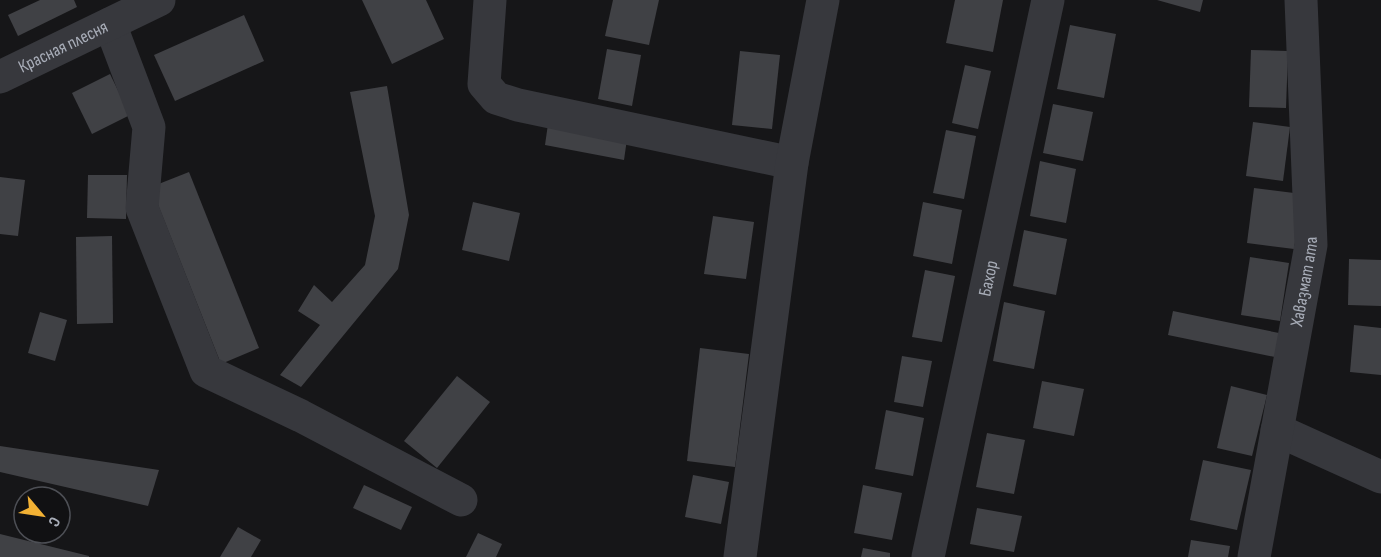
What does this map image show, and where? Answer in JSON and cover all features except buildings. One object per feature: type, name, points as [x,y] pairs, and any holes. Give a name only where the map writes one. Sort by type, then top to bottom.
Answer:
[{"type":"street","name":"Красная плесня","points":[[0,77],[159,0]]},
{"type":"street","points":[[490,0],[484,84],[496,98],[792,163]]},
{"type":"street","points":[[740,557],[792,163],[823,0]]},
{"type":"street","name":"Бахор","points":[[928,557],[1048,0]]},
{"type":"street","name":"Хавазмат ата","points":[[1254,557],[1311,245],[1301,0]]},
{"type":"street","points":[[110,24],[149,127],[142,208],[206,371],[301,416],[461,500]]},
{"type":"street","points":[[1277,430],[1381,477]]}]
